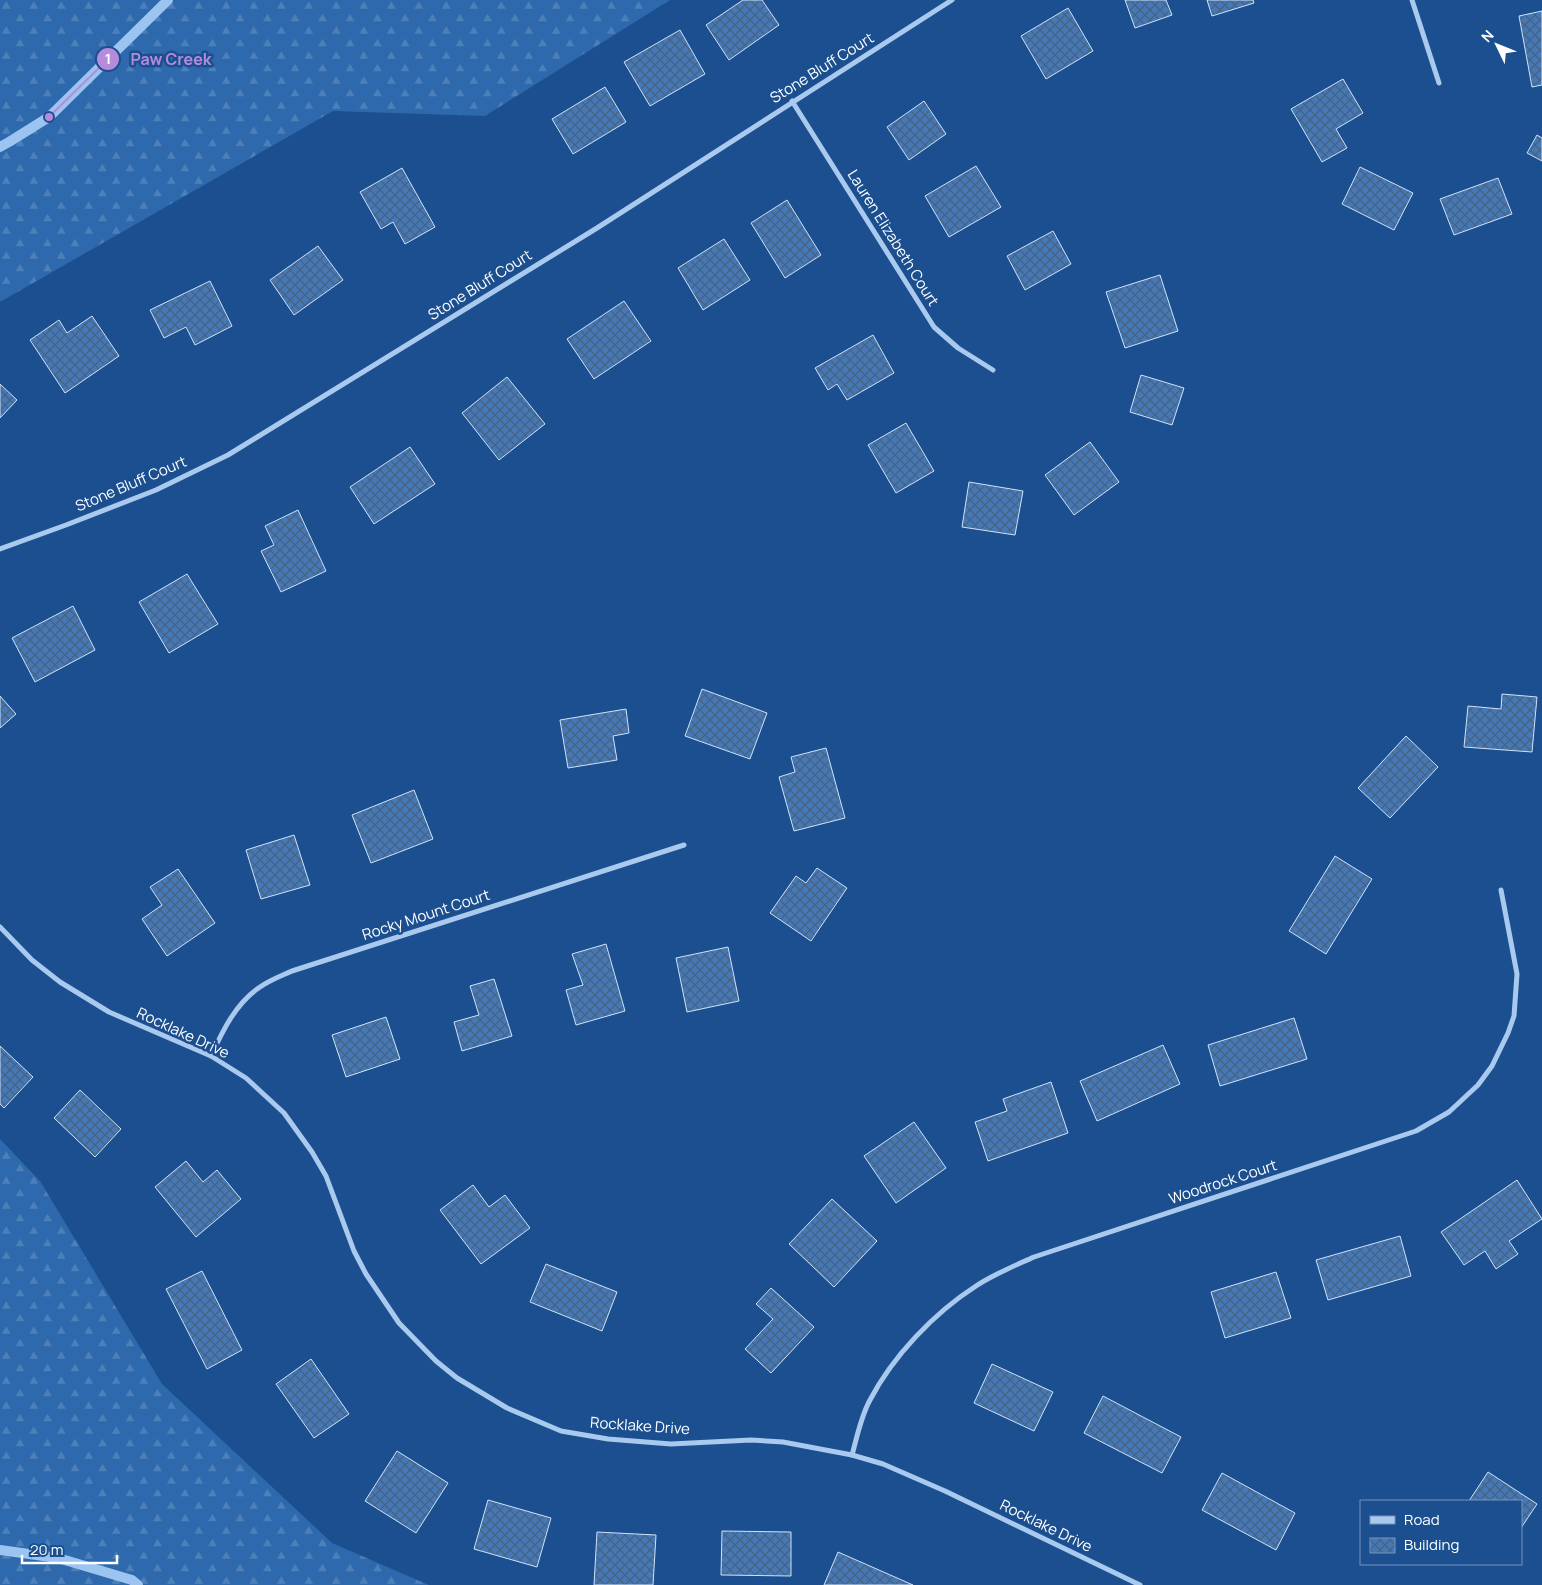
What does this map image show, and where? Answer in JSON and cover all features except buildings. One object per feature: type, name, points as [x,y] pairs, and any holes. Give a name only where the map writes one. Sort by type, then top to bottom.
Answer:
[{"type":"street","name":"Stone Bluff Court","points":[[0,549],[156,490],[228,454],[588,233],[952,0]]},
{"type":"street","points":[[1412,0],[1439,83]]},
{"type":"street","name":"Lauren Elizabeth Court","points":[[792,101],[934,327],[958,348],[993,370]]},
{"type":"street","name":"Rocky Mount Court","points":[[211,1056],[228,1022],[248,997],[261,986],[292,971],[684,845]]},
{"type":"street","name":"Woodrock Court","points":[[852,1455],[869,1401],[899,1355],[932,1320],[974,1287],[998,1273],[1034,1257],[1416,1131],[1449,1112],[1478,1085],[1492,1066],[1514,1016],[1518,974],[1501,890]]},
{"type":"street","name":"Rocklake Drive","points":[[0,927],[32,960],[60,982],[109,1012],[211,1056],[246,1078],[284,1113],[312,1152],[326,1176],[354,1251],[366,1274],[400,1323],[436,1361],[457,1378],[507,1408],[560,1431],[608,1440],[671,1444],[751,1440],[783,1442],[852,1455],[883,1464],[944,1491],[1140,1585]]},
{"type":"green space","points":[[0,0],[670,0],[485,116],[333,111],[0,302]]},
{"type":"green space","points":[[0,1139],[40,1181],[162,1384],[332,1543],[429,1585],[0,1585]]},
{"type":"waterway","points":[[0,147],[49,117],[168,0]]},
{"type":"waterway","points":[[0,1550],[58,1558],[132,1580],[138,1585]]},
{"type":"place","name":"Paw Creek","points":[[49,117]]}]
